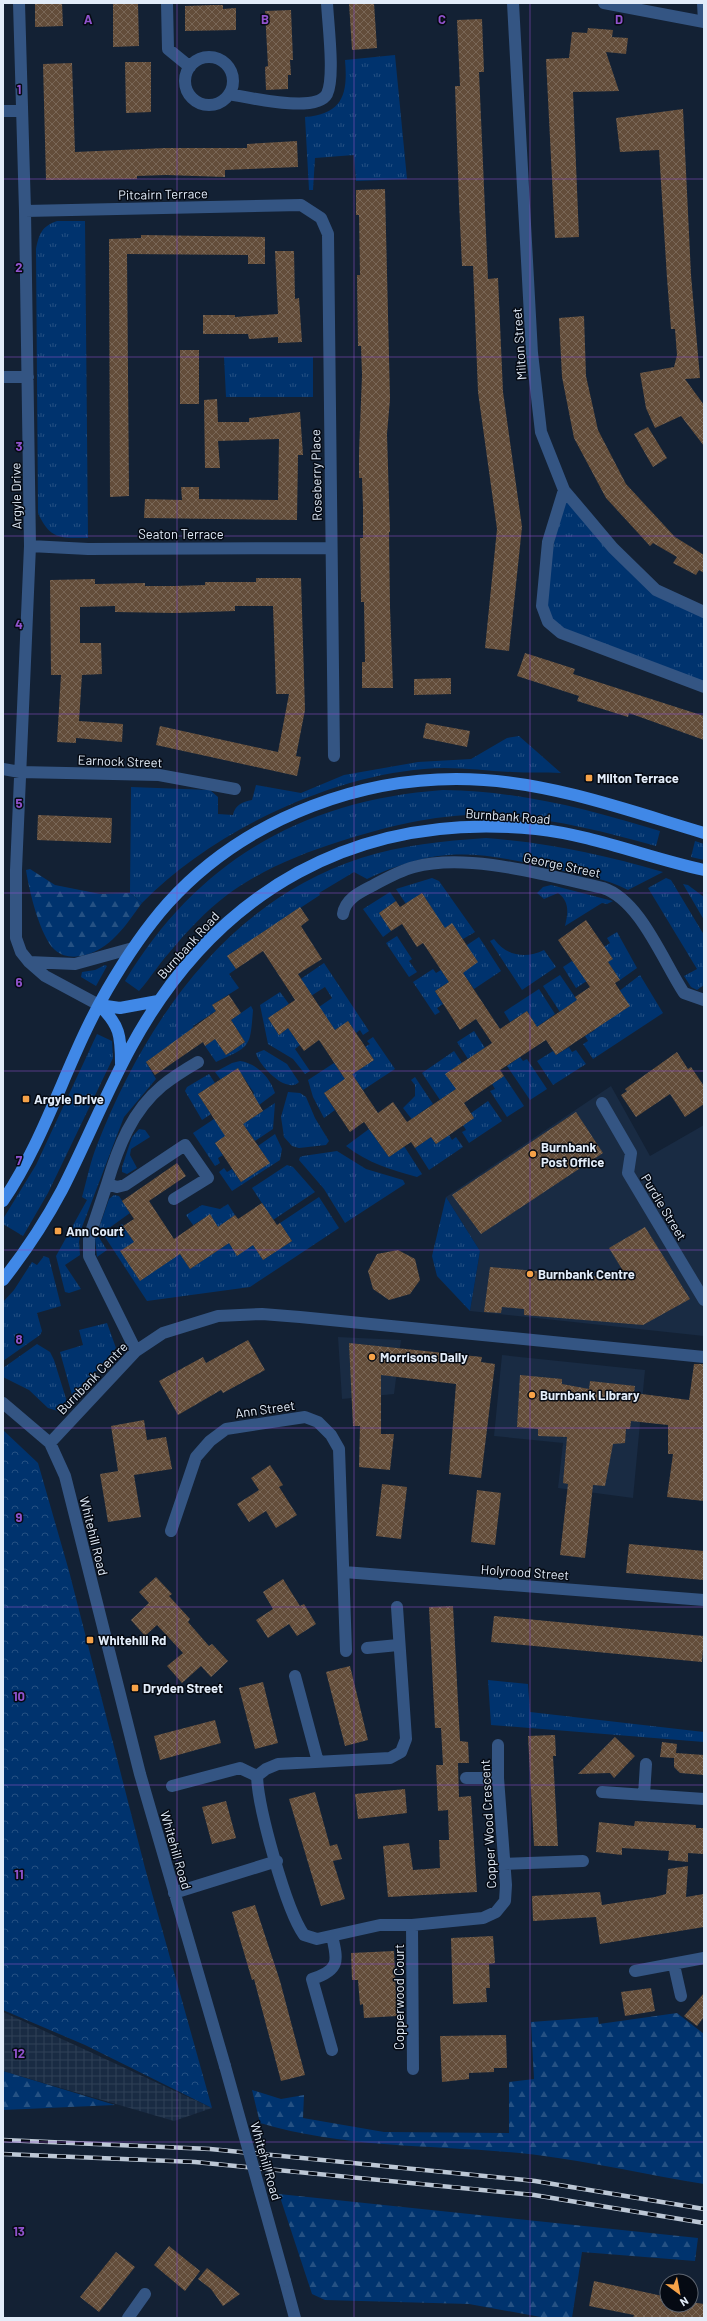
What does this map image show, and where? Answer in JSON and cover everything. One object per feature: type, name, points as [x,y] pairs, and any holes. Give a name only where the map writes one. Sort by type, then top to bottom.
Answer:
[{"type":"main road","points":[[3,1201],[32,1150],[99,1005],[133,948],[169,902],[196,876],[241,843],[270,826],[314,805],[380,786],[448,779],[486,780],[564,793],[704,832]]},
{"type":"main road","name":"Burnbank Road","points":[[3,1280],[26,1249],[60,1193],[120,1068],[158,1001],[178,974],[207,941],[231,918],[261,895],[325,859],[355,847],[401,834],[459,826],[492,826],[538,830],[589,839],[704,870]]},
{"type":"main road","points":[[99,1005],[120,1008],[158,1001]]},
{"type":"main road","points":[[99,1005],[112,1018],[119,1031],[120,1068]]},
{"type":"street","name":"Argyle Drive","points":[[19,3],[25,211],[30,546],[14,911],[16,938],[21,952],[29,962],[45,976],[99,1005]]},
{"type":"street","points":[[167,3],[168,49],[190,67]]},
{"type":"street","points":[[229,94],[275,103],[318,102],[326,96],[330,82],[327,3]]},
{"type":"street","name":"Milton Street","points":[[513,3],[533,361],[541,432],[564,490],[613,548],[656,590],[704,612]]},
{"type":"street","points":[[604,3],[704,22],[703,3]]},
{"type":"street","points":[[206,57],[221,60],[227,65],[233,79],[229,94],[217,104],[200,104],[193,99],[185,85],[185,77],[190,67],[199,59],[206,57]]},
{"type":"street","points":[[3,110],[21,111]]},
{"type":"street","name":"Pitcairn Terrace","points":[[25,211],[301,205]]},
{"type":"street","name":"Roseberry Place","points":[[301,205],[321,218],[328,234],[334,756]]},
{"type":"street","points":[[3,377],[28,377]]},
{"type":"street","points":[[564,490],[548,542],[542,606],[548,622],[560,633],[704,687]]},
{"type":"street","name":"Seaton Terrace","points":[[30,546],[88,549],[331,548]]},
{"type":"street","name":"Earnock Street","points":[[3,769],[20,772],[158,775],[235,789]]},
{"type":"street","name":"George Street","points":[[343,914],[348,901],[364,890],[413,867],[452,862],[533,873],[612,891],[629,904],[636,912],[684,993],[704,1000]]},
{"type":"street","points":[[29,962],[75,964],[133,948]]},
{"type":"street","points":[[136,1351],[89,1256],[89,1238],[127,1130],[141,1107],[162,1086],[198,1062]]},
{"type":"street","name":"Purdie Street","points":[[602,1103],[631,1153],[628,1173],[704,1300]]},
{"type":"street","points":[[107,1184],[117,1187],[125,1185],[185,1145],[208,1178],[174,1200]]},
{"type":"street","name":"Burnbank Centre","points":[[50,1443],[136,1351],[163,1333],[218,1316],[262,1314],[704,1357]]},
{"type":"street","name":"Whitehill Road","points":[[4,1405],[22,1417],[50,1443],[65,1476],[140,1774],[295,2318]]},
{"type":"street","name":"Ann Street","points":[[171,1531],[196,1457],[210,1441],[226,1429],[304,1418],[321,1425],[331,1435],[339,1450],[346,1651]]},
{"type":"street","name":"Holyrood Street","points":[[344,1572],[704,1600]]},
{"type":"street","points":[[172,1786],[240,1768],[257,1776],[266,1769],[278,1764],[390,1758],[401,1752],[406,1739],[398,1645],[397,1607]]},
{"type":"street","points":[[367,1648],[398,1645]]},
{"type":"street","points":[[295,1676],[318,1762]]},
{"type":"street","name":"Copper Wood Crescent","points":[[257,1776],[258,1792],[293,1916],[304,1935],[317,1939],[380,1925],[412,1925],[483,1918],[496,1912],[505,1901],[498,1778],[498,1745]]},
{"type":"street","points":[[644,1795],[646,1764]]},
{"type":"street","name":"Copper Wood Crescent","points":[[466,1778],[498,1778]]},
{"type":"street","points":[[602,1792],[704,1800]]},
{"type":"street","points":[[174,1893],[277,1861]]},
{"type":"street","points":[[504,1864],[583,1861]]},
{"type":"street","name":"Copperwood Court","points":[[412,1925],[413,2069]]},
{"type":"street","points":[[332,1936],[336,1956],[335,1968],[327,1974],[312,1979],[332,2050]]},
{"type":"street","points":[[635,1971],[674,1965],[704,1958]]},
{"type":"street","points":[[674,1965],[681,1996]]},
{"type":"street","points":[[128,2318],[145,2294]]},
{"type":"shaded area","points":[[611,1086],[650,1156],[704,1125],[704,1336],[470,1311],[480,1251],[446,1197]]},
{"type":"shaded area","points":[[338,1337],[401,1340],[394,1394],[342,1399]]},
{"type":"shaded area","points":[[502,1355],[645,1370],[633,1498],[558,1488],[563,1443],[494,1436]]},
{"type":"shaded area","points":[[3,2012],[212,2108],[174,2121],[3,2071]]},
{"type":"green space","points":[[395,55],[407,179],[356,181],[354,155],[315,158],[313,190],[309,190],[305,117],[328,112],[335,107],[340,100],[344,92],[346,72],[345,60]]},
{"type":"green space","points":[[57,221],[85,221],[88,538],[57,536],[52,533],[42,522],[38,513],[36,249],[38,239],[42,231],[48,225]]},
{"type":"green space","points":[[224,357],[313,357],[313,397],[226,397]]},
{"type":"green space","points":[[564,490],[656,590],[704,612],[704,687],[561,633],[542,606]]},
{"type":"green space","points":[[519,736],[561,773],[435,768],[387,774],[349,783],[310,796],[272,813],[236,832],[201,854],[170,877],[142,903],[130,893],[131,787],[210,790],[218,797],[218,814],[233,815],[235,809],[240,804],[252,800],[256,785],[301,793],[344,775],[418,762],[471,759],[507,738]]},
{"type":"green space","points":[[443,790],[499,794],[553,803],[606,815],[660,831],[656,846],[595,830],[554,822],[513,816],[473,815],[434,818],[376,831],[309,852],[252,878],[227,895],[196,922],[182,937],[139,991],[125,981],[154,938],[186,902],[221,870],[259,844],[301,823],[345,807],[392,796]]},
{"type":"green space","points":[[486,838],[575,850],[663,872],[628,890],[611,882],[593,877],[529,863],[482,855],[460,854],[417,860],[367,879],[354,872],[319,893],[320,895],[227,956],[236,969],[229,974],[239,988],[212,1005],[216,1011],[193,1026],[203,1042],[188,1033],[146,1062],[156,1079],[124,1117],[82,1227],[79,1242],[80,1255],[65,1265],[81,1289],[69,1293],[65,1292],[56,1256],[87,1200],[82,1197],[90,1164],[97,1145],[117,1099],[140,1053],[167,1011],[198,971],[232,935],[271,903],[313,878],[361,858],[392,850],[438,842]]},
{"type":"green space","points":[[695,841],[704,844],[704,860],[691,857]]},
{"type":"green space","points":[[30,869],[55,885],[100,894],[130,893],[142,903],[121,931],[101,948],[86,955],[77,957],[62,954],[55,950],[50,944],[40,924],[27,879],[26,870]]},
{"type":"green space","points":[[432,878],[439,881],[475,932],[463,939],[435,935],[435,913],[422,893],[406,904],[396,889]]},
{"type":"green space","points":[[666,878],[671,880],[704,935],[704,985],[697,990],[691,987],[684,976],[697,969],[648,888]]},
{"type":"green space","points":[[683,884],[688,885],[704,897],[704,920]]},
{"type":"green space","points":[[551,885],[613,901],[607,904],[602,903],[565,926],[567,908],[565,900],[562,896],[558,893],[544,899],[537,893],[543,887]]},
{"type":"green space","points":[[390,892],[396,901],[379,913],[391,931],[383,937],[363,909]]},
{"type":"green space","points":[[617,932],[637,968],[620,980],[608,962],[604,947],[610,943],[607,938]]},
{"type":"green space","points":[[397,936],[412,959],[409,961],[417,972],[409,977],[386,943]]},
{"type":"green space","points":[[479,937],[501,971],[474,989],[463,973],[467,945]]},
{"type":"green space","points":[[494,939],[504,949],[517,954],[523,955],[537,953],[544,950],[556,967],[522,990],[490,941]]},
{"type":"green space","points":[[572,961],[593,977],[576,988],[563,967]]},
{"type":"green space","points":[[324,963],[369,1031],[363,1035],[360,1030],[356,1033],[348,1021],[332,1032],[319,1007],[332,998],[325,987],[300,1003],[289,987]]},
{"type":"green space","points":[[105,965],[107,966],[96,986],[81,977],[82,972],[95,970]]},
{"type":"green space","points":[[433,969],[436,973],[441,970],[449,982],[435,991],[443,1004],[437,1008],[440,1012],[435,1015],[413,982]]},
{"type":"green space","points":[[560,975],[577,1000],[560,1012],[543,986]]},
{"type":"green space","points":[[640,975],[663,1013],[593,1059],[583,1044],[588,1041],[585,1036],[595,1030],[587,1016]]},
{"type":"green space","points":[[539,989],[555,1014],[537,1027],[527,1011],[510,1022],[504,1012]]},
{"type":"green space","points":[[280,992],[289,1004],[268,1018],[279,1035],[288,1028],[300,1045],[295,1049],[310,1071],[305,1074],[293,1059],[268,1044],[260,1005]]},
{"type":"green space","points":[[251,1006],[253,1010],[251,1032],[246,1044],[242,1049],[216,1062],[205,1046],[215,1039],[226,1055],[245,1042],[231,1020]]},
{"type":"green space","points":[[474,1031],[485,1048],[468,1059],[457,1042]]},
{"type":"green space","points":[[97,1034],[112,1041],[113,1058],[48,1193],[23,1236],[3,1224],[3,1219],[36,1165]]},
{"type":"green space","points":[[373,1037],[395,1069],[363,1090],[352,1074],[374,1060],[365,1047],[370,1044],[367,1041]]},
{"type":"green space","points":[[569,1047],[572,1052],[576,1050],[586,1064],[553,1085],[537,1061],[553,1051],[556,1055]]},
{"type":"green space","points":[[264,1050],[287,1064],[299,1082],[294,1085],[287,1084],[273,1076],[262,1064],[256,1053]]},
{"type":"green space","points":[[454,1051],[462,1063],[446,1074],[456,1089],[440,1100],[422,1073]]},
{"type":"green space","points":[[520,1057],[523,1061],[527,1059],[547,1089],[530,1100],[507,1066]]},
{"type":"green space","points":[[240,1061],[246,1062],[257,1068],[266,1076],[273,1087],[275,1093],[259,1105],[252,1095],[254,1093],[238,1069],[221,1080],[215,1072],[232,1063]]},
{"type":"green space","points":[[334,1063],[345,1079],[324,1093],[335,1110],[324,1118],[313,1097],[308,1080]]},
{"type":"green space","points":[[209,1074],[215,1083],[198,1094],[211,1114],[202,1120],[185,1091],[187,1087]]},
{"type":"green space","points":[[504,1076],[524,1106],[507,1117],[490,1091],[495,1089],[492,1084]]},
{"type":"green space","points":[[415,1077],[433,1104],[417,1115],[414,1122],[403,1108],[415,1096],[415,1085],[411,1080]]},
{"type":"green space","points":[[288,1092],[300,1093],[306,1097],[315,1118],[329,1141],[326,1145],[299,1148],[292,1146],[284,1137],[281,1117]]},
{"type":"green space","points":[[488,1101],[502,1121],[469,1143],[462,1132],[466,1130],[463,1125],[474,1118],[471,1113]]},
{"type":"green space","points":[[275,1103],[273,1129],[255,1141],[243,1124]]},
{"type":"green space","points":[[223,1113],[235,1130],[215,1143],[223,1155],[218,1158],[220,1163],[215,1166],[193,1133]]},
{"type":"green space","points":[[139,1129],[145,1130],[150,1137],[131,1149],[130,1155],[137,1168],[127,1174],[122,1172],[122,1167],[132,1137]]},
{"type":"green space","points":[[369,1129],[389,1157],[404,1146],[422,1174],[417,1177],[389,1169],[363,1157],[346,1146]]},
{"type":"green space","points":[[275,1134],[282,1149],[280,1160],[232,1191],[219,1172],[224,1168],[227,1172],[232,1169],[241,1182],[269,1163],[258,1146]]},
{"type":"green space","points":[[449,1135],[452,1140],[456,1137],[463,1147],[429,1170],[415,1148],[431,1137],[436,1144]]},
{"type":"green space","points":[[337,1151],[366,1169],[403,1180],[405,1184],[345,1223],[324,1189],[299,1160],[300,1157],[303,1156]]},
{"type":"green space","points":[[287,1165],[293,1167],[315,1192],[273,1220],[252,1188]]},
{"type":"green space","points":[[114,1195],[119,1196],[130,1213],[98,1236],[107,1250],[97,1257],[95,1239],[109,1199]]},
{"type":"green space","points":[[319,1197],[339,1228],[250,1287],[147,1301],[105,1237],[122,1224],[134,1242],[178,1251],[190,1269],[229,1243],[237,1255],[253,1245],[263,1260],[292,1241],[280,1223]]},
{"type":"green space","points":[[446,1197],[480,1251],[470,1311],[437,1276],[432,1256]]},
{"type":"green space","points":[[228,1204],[235,1215],[218,1227],[210,1215],[193,1225],[186,1215],[202,1205],[220,1209]]},
{"type":"green space","points":[[44,1256],[49,1258],[61,1306],[37,1313],[42,1331],[40,1335],[3,1361],[3,1302],[14,1290],[32,1262],[37,1265]]},
{"type":"green space","points":[[107,1323],[116,1348],[73,1399],[60,1352],[83,1345],[79,1330]]},
{"type":"green space","points":[[37,1344],[50,1352],[54,1360],[68,1405],[58,1411],[48,1408],[29,1390],[3,1377],[3,1368]]},
{"type":"green space","points":[[3,1430],[38,1463],[69,1571],[145,1868],[212,2108],[85,2045],[3,2010]]},
{"type":"green space","points":[[488,1680],[528,1684],[530,1712],[704,1732],[704,1742],[491,1725]]},
{"type":"green space","points":[[677,2013],[704,2034],[704,2184],[579,2161],[537,2155],[363,2142],[294,2132],[260,2123],[252,2090],[281,2099],[304,2095],[303,2118],[384,2132],[509,2133],[509,2082],[534,2079],[531,2022],[598,2017],[599,2024]]},
{"type":"green space","points":[[3,2071],[115,2105],[3,2110]]},
{"type":"green space","points":[[279,2194],[698,2238],[695,2261],[582,2252],[572,2318],[546,2318],[469,2304],[325,2300],[312,2294]]},
{"type":"building","points":[[35,3],[62,3],[63,26],[35,27]]},
{"type":"building","points":[[113,3],[138,3],[139,46],[113,47]]},
{"type":"building","points":[[349,3],[374,3],[377,48],[352,50]]},
{"type":"building","points":[[223,5],[223,9],[236,8],[236,30],[185,31],[185,6]]},
{"type":"building","points":[[291,10],[293,60],[290,60],[291,75],[288,75],[288,89],[266,90],[265,67],[268,66],[265,11]]},
{"type":"building","points":[[482,19],[484,72],[479,72],[488,279],[498,278],[503,392],[522,527],[509,651],[485,648],[497,529],[478,392],[473,266],[462,266],[459,202],[455,86],[460,86],[457,20]]},
{"type":"building","points":[[588,28],[613,30],[612,37],[628,38],[626,54],[606,52],[619,91],[573,92],[579,237],[555,238],[546,59],[569,58],[572,32],[587,33]]},
{"type":"building","points":[[125,62],[151,62],[151,112],[126,113]]},
{"type":"building","points":[[72,63],[75,152],[165,148],[247,148],[247,144],[297,141],[298,167],[225,170],[225,177],[166,175],[137,176],[137,179],[46,180],[43,64]]},
{"type":"building","points":[[683,109],[691,275],[700,378],[685,379],[704,405],[704,446],[681,416],[655,428],[646,408],[640,373],[674,367],[677,355],[675,329],[671,329],[659,150],[620,152],[616,118]]},
{"type":"building","points":[[385,189],[390,399],[387,434],[393,688],[362,688],[362,662],[365,662],[364,602],[361,602],[360,538],[363,538],[363,507],[362,478],[359,478],[359,453],[362,375],[361,346],[358,346],[357,275],[360,275],[359,215],[356,215],[356,190]]},
{"type":"building","points":[[141,235],[265,237],[265,264],[248,264],[248,255],[127,254],[129,496],[110,497],[109,239],[141,238]]},
{"type":"building","points":[[275,251],[294,251],[295,299],[299,298],[302,342],[278,343],[278,337],[249,339],[248,334],[203,334],[203,315],[235,315],[235,317],[278,314]]},
{"type":"building","points":[[584,316],[586,376],[598,430],[626,484],[675,537],[704,555],[704,573],[699,570],[696,575],[673,563],[677,557],[653,543],[650,546],[606,498],[574,438],[562,377],[559,318]]},
{"type":"building","points":[[180,350],[199,350],[199,404],[180,404]]},
{"type":"building","points":[[217,399],[218,422],[249,422],[249,418],[300,412],[303,455],[298,455],[297,520],[144,518],[145,499],[182,500],[181,487],[199,487],[199,499],[278,500],[279,439],[218,441],[220,468],[205,468],[204,400]]},
{"type":"building","points":[[648,427],[667,458],[653,467],[634,434]]},
{"type":"building","points":[[256,578],[301,578],[305,710],[296,756],[301,757],[297,776],[156,745],[160,726],[278,752],[289,694],[276,694],[273,606],[235,606],[235,611],[175,613],[115,612],[115,606],[80,607],[80,643],[101,643],[102,674],[82,675],[79,721],[123,724],[122,742],[76,738],[76,743],[57,742],[61,675],[51,675],[50,580],[95,579],[95,584],[145,583],[145,586],[175,586],[205,585],[205,582],[256,582]]},
{"type":"building","points":[[525,653],[575,669],[573,674],[704,716],[704,740],[629,713],[628,717],[577,701],[579,696],[517,676]]},
{"type":"building","points":[[451,678],[451,694],[414,695],[414,679]]},
{"type":"building","points":[[426,723],[470,731],[467,747],[423,738]]},
{"type":"building","points":[[38,815],[112,818],[111,843],[37,840]]},
{"type":"building","points":[[422,893],[445,928],[452,923],[478,962],[463,973],[500,1029],[527,1011],[537,1027],[577,1000],[575,997],[590,987],[558,940],[586,920],[613,959],[608,962],[620,980],[615,983],[630,1006],[556,1055],[546,1040],[500,1070],[504,1076],[464,1103],[474,1118],[436,1144],[431,1137],[415,1148],[411,1142],[389,1157],[364,1122],[350,1132],[324,1093],[352,1074],[378,1113],[393,1102],[407,1122],[456,1089],[445,1074],[492,1043],[476,1019],[460,1030],[435,991],[449,982],[423,943],[417,947],[402,924],[391,931],[379,913],[396,901],[400,907]]},
{"type":"building","points":[[300,907],[309,920],[301,926],[322,959],[298,974],[335,1030],[348,1021],[374,1060],[345,1079],[319,1040],[304,1051],[288,1028],[279,1035],[268,1018],[295,1000],[263,951],[236,969],[227,956]]},
{"type":"building","points":[[229,995],[241,1013],[231,1020],[245,1042],[226,1055],[215,1039],[205,1046],[203,1042],[155,1075],[146,1062],[216,1011],[212,1005]]},
{"type":"building","points":[[677,1052],[688,1069],[691,1067],[704,1086],[704,1104],[685,1117],[670,1094],[636,1117],[621,1095],[627,1091],[625,1089]]},
{"type":"building","points":[[238,1068],[263,1111],[243,1124],[270,1163],[241,1182],[215,1143],[225,1136],[198,1094]]},
{"type":"building","points":[[576,1112],[603,1153],[481,1234],[452,1195]]},
{"type":"building","points":[[177,1163],[186,1176],[149,1201],[174,1239],[210,1214],[218,1227],[235,1215],[238,1219],[262,1203],[277,1225],[280,1223],[292,1241],[263,1260],[253,1245],[237,1256],[229,1243],[190,1269],[180,1254],[140,1281],[120,1251],[134,1242],[123,1226],[134,1219],[122,1201]]},
{"type":"building","name":"Burnbank Centre","points":[[645,1227],[690,1299],[643,1325],[524,1315],[524,1309],[502,1307],[501,1313],[484,1312],[490,1267],[628,1279],[609,1248]]},
{"type":"building","points":[[398,1250],[415,1259],[420,1280],[410,1294],[389,1300],[373,1289],[368,1271],[377,1254]]},
{"type":"building","points":[[248,1340],[265,1370],[223,1393],[221,1390],[178,1415],[159,1381],[203,1357],[206,1363]]},
{"type":"building","points":[[349,1343],[482,1357],[481,1362],[495,1364],[481,1478],[449,1474],[456,1384],[381,1375],[381,1434],[394,1434],[390,1470],[359,1467],[360,1426],[353,1426]]},
{"type":"building","points":[[694,1364],[704,1364],[704,1501],[667,1497],[673,1454],[668,1454],[668,1425],[631,1421],[630,1429],[626,1429],[625,1443],[613,1444],[605,1486],[593,1485],[585,1558],[560,1555],[568,1484],[563,1483],[567,1437],[538,1436],[538,1429],[517,1427],[520,1375],[562,1379],[562,1384],[589,1389],[590,1381],[635,1386],[634,1393],[689,1400]]},
{"type":"building","points":[[144,1420],[147,1440],[166,1437],[172,1469],[134,1475],[141,1517],[108,1522],[100,1474],[118,1471],[111,1426]]},
{"type":"building","points":[[270,1465],[283,1485],[279,1487],[297,1515],[276,1528],[266,1511],[249,1522],[237,1504],[259,1490],[251,1478]]},
{"type":"building","points":[[382,1484],[407,1487],[401,1539],[376,1536]]},
{"type":"building","points":[[477,1490],[501,1493],[495,1545],[471,1542]]},
{"type":"building","points":[[629,1544],[704,1551],[704,1580],[626,1573]]},
{"type":"building","points":[[156,1577],[172,1594],[169,1596],[190,1619],[188,1622],[209,1646],[212,1644],[228,1661],[211,1677],[201,1666],[182,1683],[167,1666],[183,1653],[157,1625],[145,1636],[131,1620],[149,1603],[139,1592]]},
{"type":"building","points":[[283,1579],[300,1606],[304,1604],[316,1624],[297,1636],[289,1624],[268,1638],[256,1620],[273,1609],[263,1592]]},
{"type":"building","points":[[453,1606],[460,1741],[468,1742],[469,1763],[458,1763],[459,1797],[471,1796],[477,1892],[388,1897],[383,1846],[409,1843],[413,1870],[440,1868],[439,1840],[449,1840],[448,1810],[438,1811],[436,1765],[443,1765],[441,1728],[435,1728],[429,1607]]},
{"type":"building","points":[[494,1616],[704,1636],[702,1662],[491,1642]]},
{"type":"building","points":[[350,1666],[368,1740],[345,1746],[326,1672]]},
{"type":"building","points":[[263,1682],[278,1743],[255,1749],[239,1688]]},
{"type":"building","points":[[215,1720],[221,1743],[160,1760],[154,1736]]},
{"type":"building","points":[[555,1735],[556,1756],[553,1756],[558,1846],[534,1846],[528,1736]]},
{"type":"building","points":[[615,1737],[635,1756],[614,1778],[610,1773],[578,1774]]},
{"type":"building","points":[[662,1742],[677,1744],[676,1753],[704,1755],[704,1775],[680,1773],[674,1767],[674,1758],[660,1757]]},
{"type":"building","points":[[405,1789],[407,1813],[358,1819],[355,1794]]},
{"type":"building","points":[[315,1792],[330,1846],[337,1844],[342,1859],[333,1861],[345,1899],[321,1906],[289,1799]]},
{"type":"building","points":[[226,1801],[236,1838],[212,1844],[202,1807]]},
{"type":"building","points":[[635,1821],[696,1825],[696,1828],[704,1828],[703,1854],[688,1853],[688,1862],[668,1860],[669,1851],[622,1848],[622,1855],[596,1852],[599,1822],[634,1826]]},
{"type":"building","points":[[688,1866],[686,1897],[704,1894],[704,1927],[600,1944],[596,1917],[533,1921],[532,1896],[600,1892],[602,1905],[655,1897],[666,1894],[668,1869]]},
{"type":"building","points":[[255,1905],[280,1981],[305,2075],[281,2081],[254,1979],[252,1980],[232,1912]]},
{"type":"building","points":[[493,1936],[495,1963],[489,1964],[490,1988],[486,1988],[487,2002],[453,2004],[451,1938]]},
{"type":"building","points":[[394,1951],[397,2016],[364,2018],[363,2004],[360,2005],[358,1980],[352,1980],[351,1953]]},
{"type":"building","points":[[651,1988],[655,2011],[625,2016],[621,1992]]},
{"type":"building","points":[[704,1993],[704,2017],[697,2026],[684,2016]]},
{"type":"building","points":[[506,2035],[507,2068],[494,2068],[494,2072],[469,2073],[469,2079],[442,2082],[440,2036]]},
{"type":"building","points":[[169,2246],[200,2271],[185,2291],[154,2265]]},
{"type":"building","points":[[116,2252],[135,2267],[99,2312],[80,2297]]},
{"type":"building","points":[[207,2268],[240,2294],[223,2306],[211,2289],[198,2279]]},
{"type":"building","points":[[594,2281],[659,2295],[659,2313],[699,2313],[699,2303],[704,2304],[704,2318],[633,2318],[634,2315],[589,2306]]},
{"type":"railway","points":[[3,2140],[210,2149],[535,2181],[704,2209]]},
{"type":"railway","points":[[3,2154],[195,2162],[534,2195],[704,2223]]},
{"type":"place","name":"Milton Terrace","points":[[589,778]]},
{"type":"place","name":"Argyle Drive","points":[[26,1099]]},
{"type":"place","name":"Burnbank Post Office","points":[[533,1154]]},
{"type":"place","name":"Ann Court","points":[[58,1231]]},
{"type":"place","name":"Burnbank Centre","points":[[530,1274]]},
{"type":"place","name":"Morrisons Daily","points":[[372,1357]]},
{"type":"place","name":"Burnbank Library","points":[[532,1395]]},
{"type":"place","name":"Whitehill Rd","points":[[90,1640]]},
{"type":"place","name":"Dryden Street","points":[[135,1688]]}]
